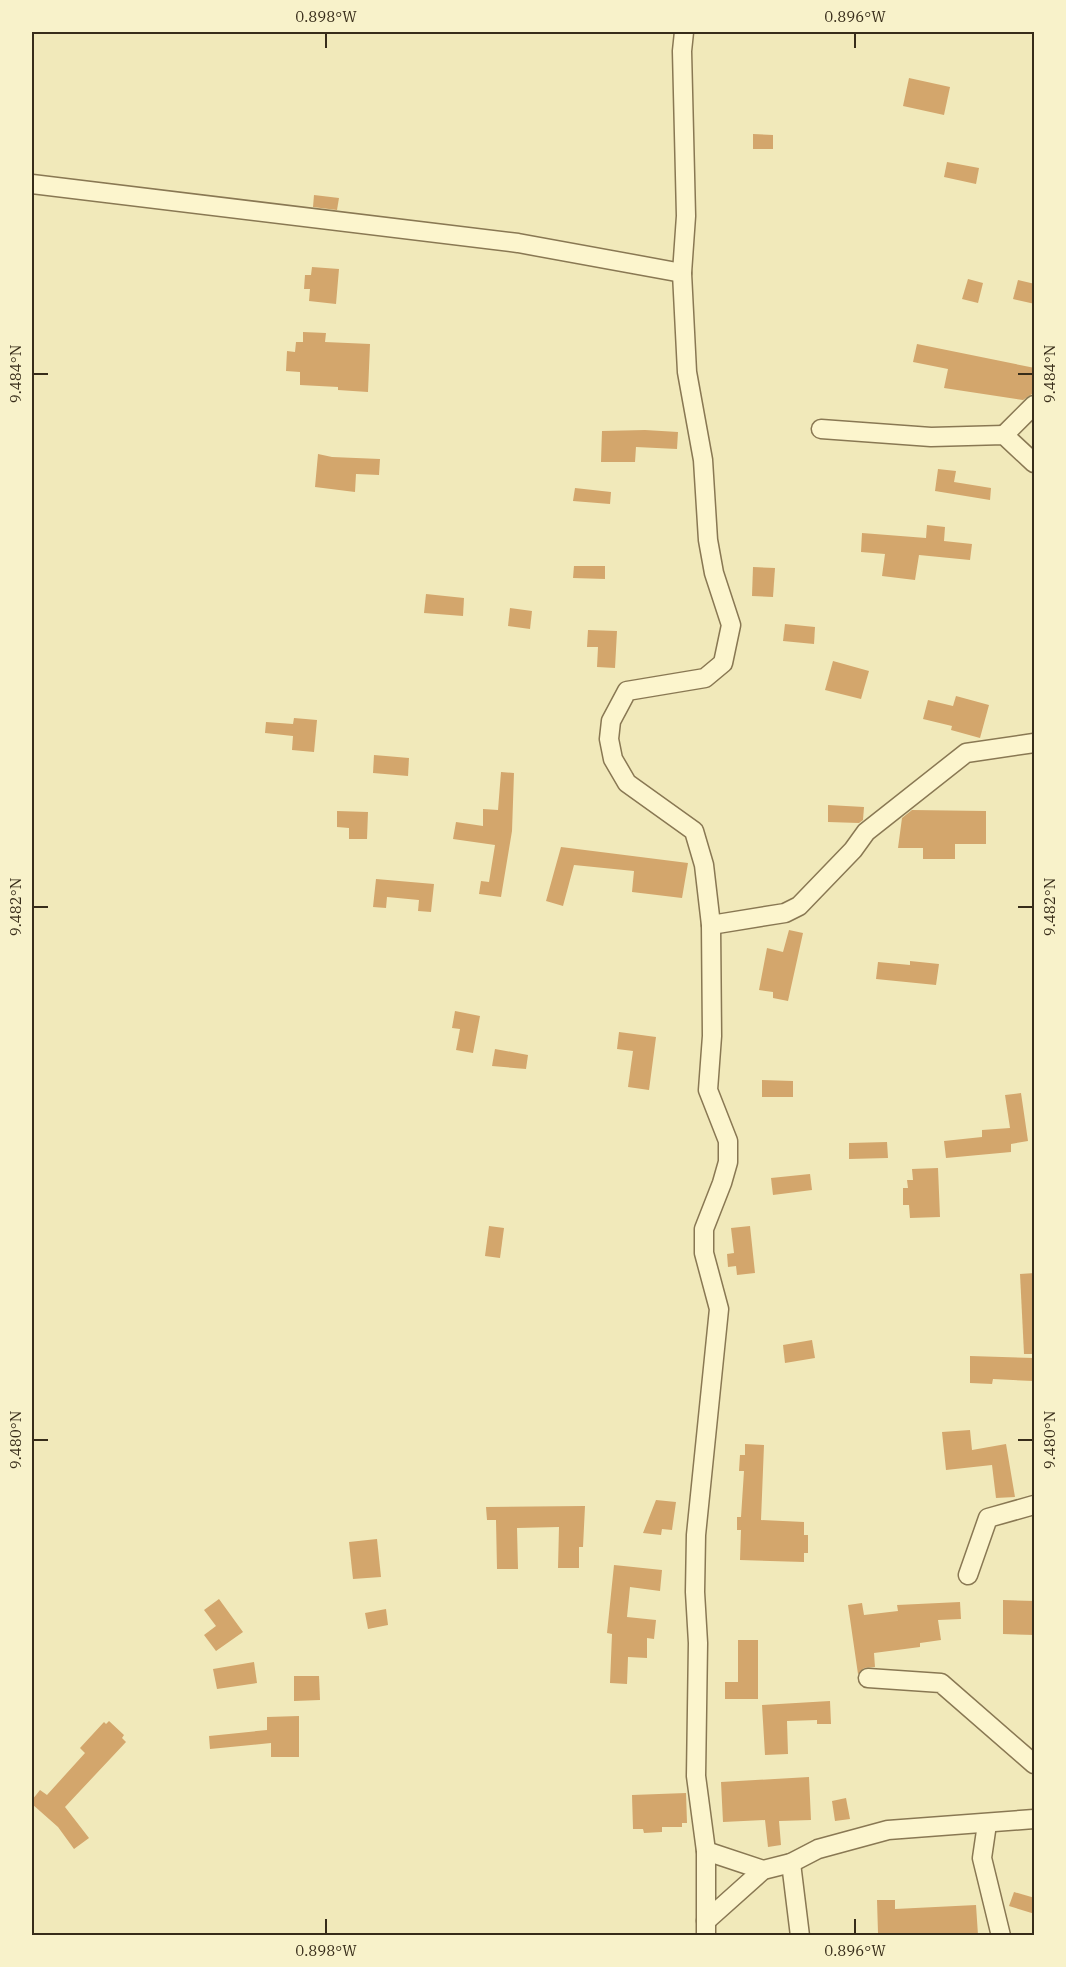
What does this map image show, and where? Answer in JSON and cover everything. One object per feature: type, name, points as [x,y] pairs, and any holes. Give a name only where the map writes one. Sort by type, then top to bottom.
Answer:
[{"type":"street","points":[[684,32],[682,51],[686,216],[682,273],[687,372],[703,460],[708,540],[714,573],[730,625],[723,663],[705,678],[627,691],[611,721],[609,740],[613,759],[627,783],[694,831],[704,865],[711,925],[712,1036],[708,1090],[728,1141],[728,1162],[704,1229],[704,1253],[719,1309],[696,1558],[698,1643],[696,1776],[706,1851],[706,1928]]},
{"type":"street","points":[[32,184],[518,243],[682,273]]},
{"type":"street","points":[[821,429],[931,437],[1004,435],[1035,405]]},
{"type":"street","points":[[1004,435],[1035,464]]},
{"type":"street","points":[[711,925],[785,913],[799,906],[853,850],[866,832],[966,753],[1035,743]]},
{"type":"street","points":[[968,1575],[988,1518],[1035,1505]]},
{"type":"street","points":[[868,1678],[941,1683],[1035,1764]]},
{"type":"street","points":[[706,1928],[763,1870],[791,1863],[818,1849],[888,1830],[1035,1819]]},
{"type":"street","points":[[987,1824],[982,1858],[1000,1935]]},
{"type":"street","points":[[706,1851],[763,1870]]},
{"type":"street","points":[[791,1863],[800,1935]]},
{"type":"building","points":[[909,78],[950,87],[944,115],[903,106]]},
{"type":"building","points":[[753,134],[773,135],[773,149],[753,149]]},
{"type":"building","points":[[947,162],[979,168],[976,184],[944,177]]},
{"type":"building","points":[[314,195],[339,198],[337,210],[313,207]]},
{"type":"building","points":[[312,267],[339,269],[336,304],[309,301],[310,289],[304,289],[305,275],[311,275]]},
{"type":"building","points":[[968,279],[983,283],[978,303],[962,299]]},
{"type":"building","points":[[1018,280],[1035,284],[1035,304],[1013,299]]},
{"type":"building","points":[[303,332],[326,333],[325,342],[370,344],[368,392],[338,390],[338,387],[300,385],[300,372],[286,371],[287,351],[295,352],[296,342],[303,342]]},
{"type":"building","points":[[917,344],[1035,368],[1032,394],[1023,400],[944,388],[948,369],[913,362]]},
{"type":"building","points":[[602,431],[678,432],[677,449],[636,447],[635,462],[601,462]]},
{"type":"building","points":[[318,454],[332,457],[380,459],[379,475],[356,474],[355,492],[315,487]]},
{"type":"building","points":[[938,469],[956,471],[954,482],[991,488],[990,500],[935,491]]},
{"type":"building","points":[[575,488],[611,492],[610,504],[573,501]]},
{"type":"building","points":[[927,525],[945,527],[944,541],[972,544],[970,560],[919,555],[915,580],[882,576],[885,554],[861,552],[862,533],[926,538]]},
{"type":"building","points":[[574,566],[605,566],[605,579],[573,578]]},
{"type":"building","points":[[753,567],[775,568],[773,597],[752,596]]},
{"type":"building","points":[[426,594],[464,598],[463,616],[424,613]]},
{"type":"building","points":[[510,608],[532,611],[530,629],[508,626]]},
{"type":"building","points":[[785,624],[815,627],[814,644],[783,641]]},
{"type":"building","points":[[588,630],[617,631],[615,668],[597,667],[598,647],[587,647]]},
{"type":"building","points":[[833,661],[869,671],[861,699],[825,690]]},
{"type":"building","points":[[956,696],[989,705],[980,738],[951,730],[952,726],[923,719],[928,700],[953,706]]},
{"type":"building","points":[[294,718],[317,720],[314,752],[292,750],[293,736],[265,733],[266,722],[293,724]]},
{"type":"building","points":[[374,755],[409,758],[408,776],[373,773]]},
{"type":"building","points":[[501,772],[514,773],[512,831],[501,897],[479,894],[481,881],[489,882],[495,845],[453,839],[456,822],[483,826],[483,809],[498,810]]},
{"type":"building","points":[[828,805],[864,807],[863,820],[859,823],[828,822]]},
{"type":"building","points":[[912,810],[986,811],[986,844],[955,844],[955,859],[923,859],[923,848],[898,848],[902,818]]},
{"type":"building","points":[[337,811],[368,812],[367,839],[349,839],[349,828],[337,827]]},
{"type":"building","points":[[561,847],[688,863],[682,898],[632,892],[634,871],[574,865],[563,906],[546,901]]},
{"type":"building","points":[[376,879],[434,884],[431,912],[418,911],[419,900],[387,897],[386,908],[373,907]]},
{"type":"building","points":[[789,930],[803,933],[788,1001],[773,998],[773,992],[759,990],[767,948],[783,952]]},
{"type":"building","points":[[910,961],[939,964],[936,985],[876,979],[878,962],[910,965]]},
{"type":"building","points":[[455,1011],[480,1016],[473,1053],[456,1050],[460,1029],[452,1028]]},
{"type":"building","points":[[619,1032],[656,1037],[649,1090],[628,1087],[633,1051],[617,1049]]},
{"type":"building","points":[[495,1049],[528,1055],[526,1069],[492,1066]]},
{"type":"building","points":[[762,1080],[793,1081],[793,1097],[762,1097]]},
{"type":"building","points":[[1021,1093],[1028,1141],[1011,1144],[1011,1152],[946,1158],[944,1141],[982,1137],[982,1130],[1010,1128],[1005,1095]]},
{"type":"building","points":[[887,1142],[888,1158],[849,1159],[849,1143]]},
{"type":"building","points":[[938,1168],[940,1217],[910,1218],[909,1205],[903,1205],[903,1188],[908,1188],[907,1180],[913,1180],[912,1169]]},
{"type":"building","points":[[810,1174],[812,1190],[773,1195],[771,1178]]},
{"type":"building","points":[[489,1226],[504,1228],[500,1258],[485,1256]]},
{"type":"building","points":[[750,1226],[755,1273],[737,1275],[736,1266],[728,1267],[727,1254],[734,1253],[731,1228]]},
{"type":"building","points":[[1035,1273],[1035,1354],[1024,1354],[1020,1274]]},
{"type":"building","points":[[812,1340],[815,1358],[785,1363],[783,1345]]},
{"type":"building","points":[[970,1356],[1034,1358],[1033,1381],[993,1379],[992,1384],[970,1383]]},
{"type":"building","points":[[970,1430],[972,1450],[1006,1444],[1015,1497],[996,1498],[992,1465],[946,1470],[942,1432]]},
{"type":"building","points":[[745,1444],[764,1445],[761,1520],[804,1522],[804,1535],[808,1535],[808,1553],[804,1553],[804,1562],[740,1560],[741,1530],[737,1530],[737,1517],[741,1517],[744,1471],[739,1471],[740,1455],[745,1455]]},
{"type":"building","points":[[656,1500],[676,1502],[672,1530],[662,1529],[661,1535],[643,1533]]},
{"type":"building","points":[[585,1506],[583,1547],[579,1547],[579,1568],[558,1568],[559,1527],[517,1528],[518,1569],[497,1569],[496,1520],[487,1520],[486,1507]]},
{"type":"building","points":[[377,1539],[381,1577],[353,1579],[349,1542]]},
{"type":"building","points":[[614,1565],[662,1570],[660,1591],[630,1587],[627,1617],[656,1620],[654,1639],[647,1638],[647,1658],[628,1657],[627,1684],[610,1683],[612,1634],[607,1633]]},
{"type":"building","points":[[219,1599],[243,1632],[216,1651],[204,1635],[216,1626],[204,1610]]},
{"type":"building","points":[[1003,1600],[1035,1601],[1035,1635],[1003,1634]]},
{"type":"building","points":[[960,1602],[961,1619],[938,1620],[941,1640],[920,1643],[920,1647],[874,1653],[875,1667],[864,1668],[858,1674],[848,1605],[862,1603],[864,1615],[898,1611],[897,1605]]},
{"type":"building","points":[[386,1609],[388,1625],[368,1629],[365,1613]]},
{"type":"building","points":[[738,1640],[758,1640],[758,1699],[725,1699],[725,1682],[738,1682]]},
{"type":"building","points":[[254,1662],[257,1683],[217,1689],[213,1669]]},
{"type":"building","points":[[294,1676],[319,1676],[320,1700],[294,1701]]},
{"type":"building","points":[[830,1701],[831,1724],[817,1724],[817,1720],[787,1721],[788,1754],[765,1755],[762,1705]]},
{"type":"building","points":[[299,1716],[299,1757],[271,1757],[271,1743],[210,1749],[209,1736],[267,1730],[267,1717]]},
{"type":"building","points":[[109,1721],[124,1735],[122,1738],[126,1742],[65,1807],[89,1838],[74,1849],[58,1827],[32,1804],[32,1800],[40,1790],[47,1795],[85,1753],[80,1748],[104,1722],[106,1724]]},
{"type":"building","points":[[809,1777],[811,1820],[779,1821],[781,1845],[768,1847],[765,1820],[723,1822],[721,1782]]},
{"type":"building","points":[[686,1793],[687,1823],[682,1823],[682,1827],[662,1827],[662,1832],[644,1833],[643,1829],[633,1829],[632,1795]]},
{"type":"building","points":[[846,1798],[850,1819],[835,1821],[832,1801]]},
{"type":"building","points":[[1014,1892],[1035,1898],[1035,1914],[1009,1906]]},
{"type":"building","points":[[877,1900],[895,1900],[895,1909],[976,1905],[978,1935],[878,1933]]}]
